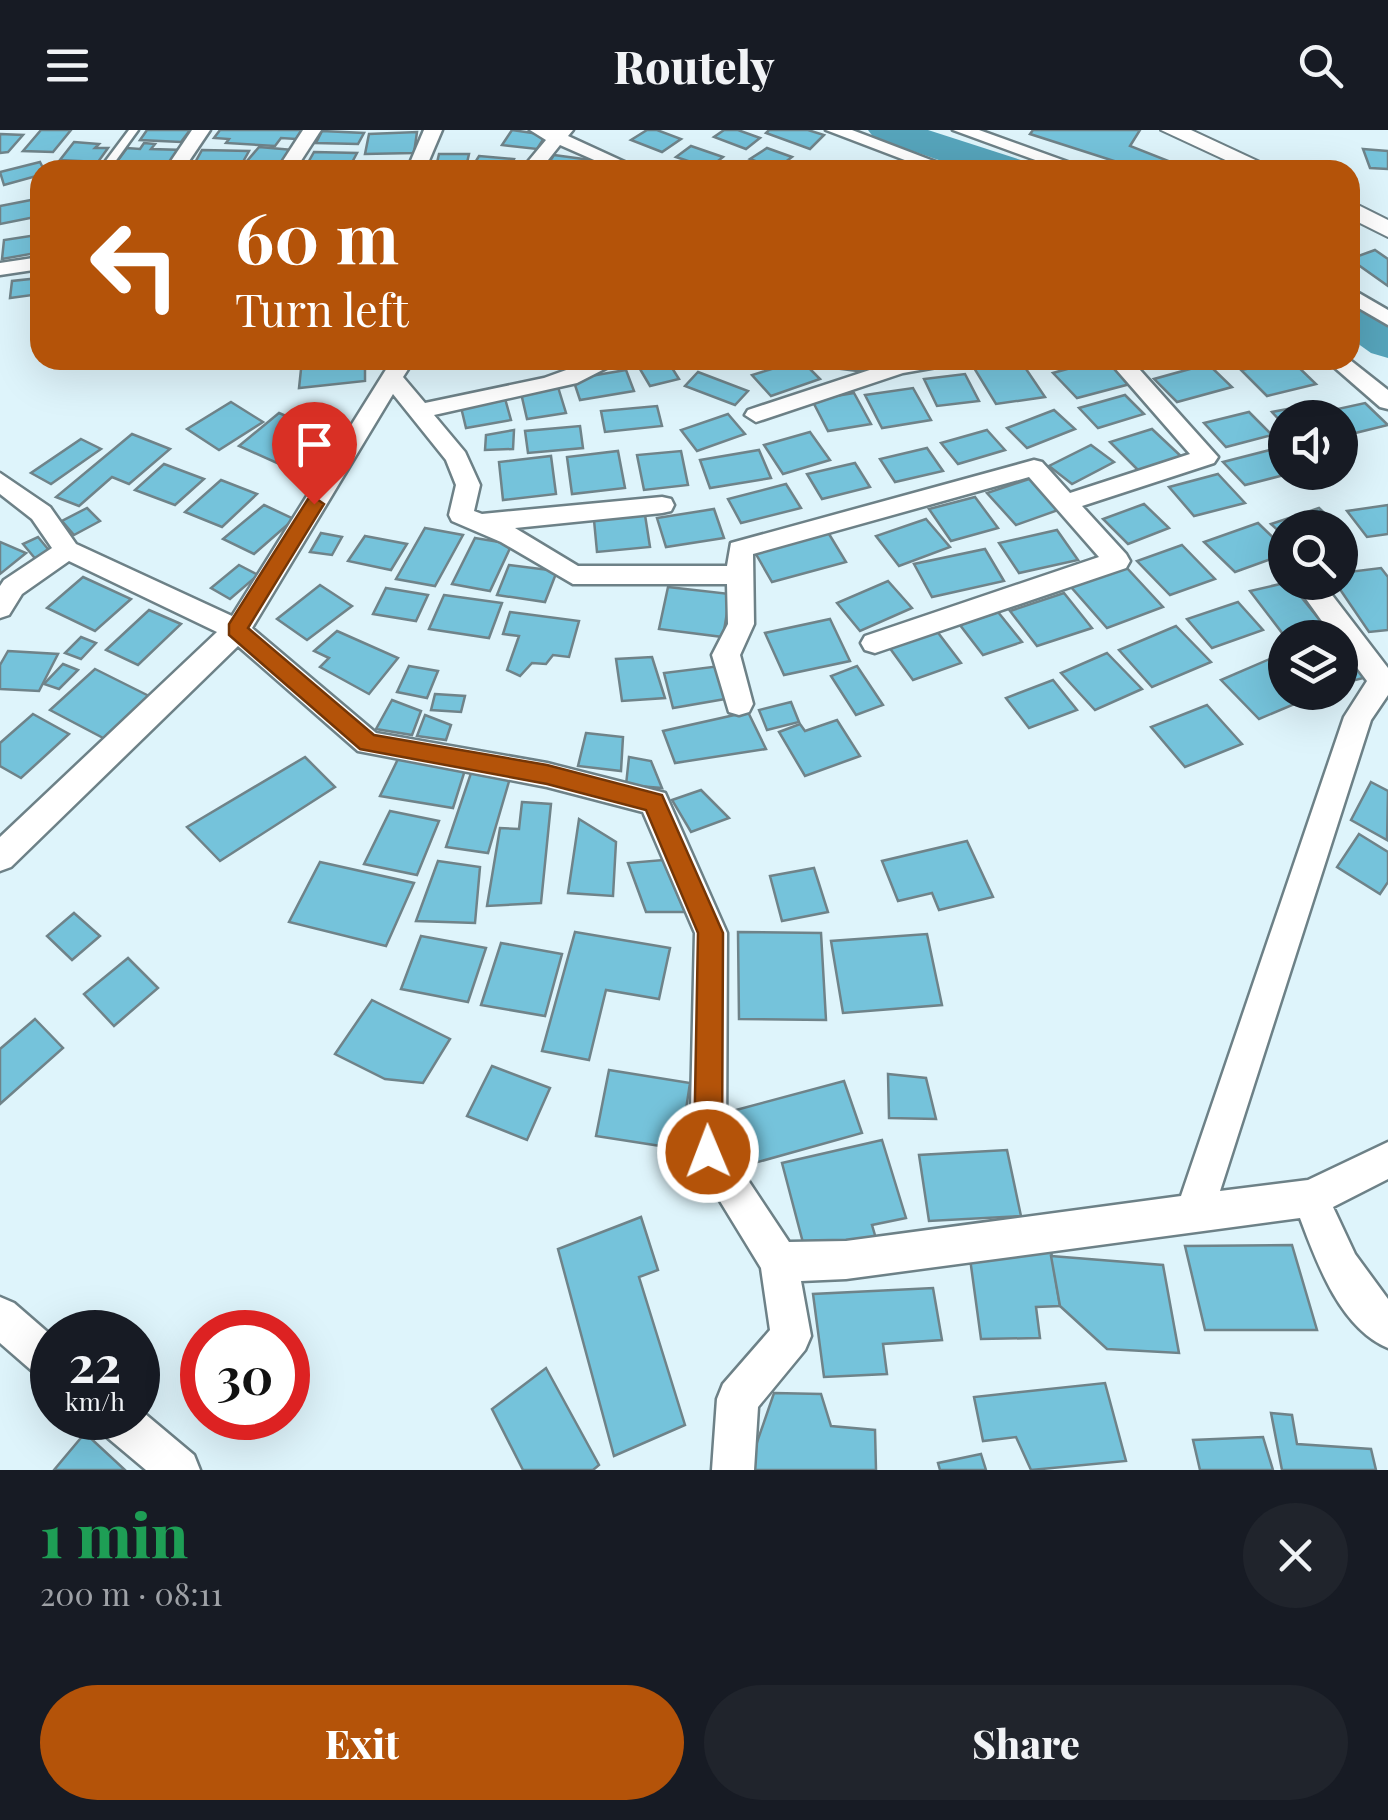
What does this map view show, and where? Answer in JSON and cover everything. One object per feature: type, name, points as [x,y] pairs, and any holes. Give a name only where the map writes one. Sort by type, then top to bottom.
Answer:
[{"type":"street","points":[[181,160],[201,130]]},
{"type":"street","points":[[292,160],[312,130]]},
{"type":"street","points":[[420,160],[433,130]]},
{"type":"street","points":[[835,130],[920,160]]},
{"type":"street","points":[[962,130],[1051,160]]},
{"type":"street","points":[[1172,130],[1242,160]]},
{"type":"street","points":[[536,160],[554,132],[613,160]]},
{"type":"street","points":[[897,160],[904,154]]},
{"type":"street","points":[[1360,214],[1388,230]]},
{"type":"street","points":[[0,268],[30,264]]},
{"type":"street","points":[[1360,301],[1388,319]]},
{"type":"street","points":[[0,858],[236,630],[397,370]]},
{"type":"street","points":[[399,370],[422,412],[457,458],[468,486],[461,516],[510,536],[573,575],[743,575]]},
{"type":"street","points":[[422,412],[464,398],[567,379],[588,370]]},
{"type":"street","points":[[756,414],[887,370]]},
{"type":"street","points":[[1065,503],[1206,458],[1127,370]]},
{"type":"street","points":[[1349,370],[1388,402]]},
{"type":"street","points":[[739,704],[726,655],[742,624],[740,549],[1034,468],[1117,561],[875,644]]},
{"type":"street","points":[[0,481],[41,513],[67,550],[236,630],[368,743],[547,774],[654,802],[711,933],[708,1152],[778,1262],[791,1336],[738,1400],[733,1470]]},
{"type":"street","points":[[480,523],[662,505]]},
{"type":"street","points":[[0,608],[13,587],[67,550]]},
{"type":"street","points":[[1194,1213],[1358,717],[1385,680],[1321,600]]},
{"type":"street","points":[[778,1262],[846,1260],[1311,1198],[1388,1160]]},
{"type":"street","points":[[1311,1198],[1332,1255],[1359,1300],[1388,1328]]},
{"type":"street","points":[[0,1316],[30,1343]]},
{"type":"street","points":[[143,1440],[178,1470]]},
{"type":"lane","points":[[112,160],[134,130]]},
{"type":"building","points":[[41,130],[71,130],[53,152],[23,151]]},
{"type":"building","points":[[147,130],[190,130],[181,142],[140,140]]},
{"type":"building","points":[[220,130],[302,130],[296,139],[281,138],[275,146],[226,143],[229,139],[214,138]]},
{"type":"building","points":[[512,130],[546,135],[537,149],[502,145]]},
{"type":"building","points":[[647,130],[681,139],[662,152],[631,140]]},
{"type":"building","points":[[724,130],[738,130],[760,138],[746,149],[714,137]]},
{"type":"building","points":[[808,130],[824,135],[810,149],[766,133]]},
{"type":"building","points":[[1033,130],[1140,130],[1130,146],[1166,160],[1111,160],[1030,134]]},
{"type":"building","points":[[322,131],[364,133],[358,144],[316,143]]},
{"type":"building","points":[[417,132],[414,153],[365,154],[369,134]]},
{"type":"building","points":[[0,134],[23,135],[8,152],[0,153]]},
{"type":"building","points":[[74,142],[108,148],[99,160],[60,160]]},
{"type":"building","points":[[144,143],[155,144],[151,149],[184,150],[177,160],[118,160],[127,148],[140,149]]},
{"type":"building","points":[[691,146],[723,157],[685,160],[676,157]]},
{"type":"building","points":[[259,147],[294,150],[287,160],[248,160]]},
{"type":"building","points":[[767,148],[792,157],[788,160],[750,159]]},
{"type":"building","points":[[1363,149],[1388,151],[1388,169],[1370,168]]},
{"type":"building","points":[[202,150],[249,151],[244,160],[196,160]]},
{"type":"building","points":[[314,152],[357,153],[353,160],[310,160]]},
{"type":"building","points":[[439,154],[469,154],[468,160],[438,160]]},
{"type":"building","points":[[554,155],[591,160],[551,160]]},
{"type":"building","points":[[479,156],[514,159],[514,160],[477,160]]},
{"type":"building","points":[[30,164],[30,178],[4,185],[0,172]]},
{"type":"building","points":[[30,200],[30,218],[0,224],[0,206]]},
{"type":"building","points":[[30,236],[30,254],[2,259],[4,240]]},
{"type":"building","points":[[1375,250],[1388,259],[1388,286],[1360,266],[1360,255]]},
{"type":"building","points":[[30,279],[30,295],[10,298],[12,281]]},
{"type":"building","points":[[301,370],[365,370],[365,381],[299,388]]},
{"type":"building","points":[[626,370],[634,391],[580,400],[573,379]]},
{"type":"building","points":[[641,370],[673,370],[679,379],[650,386]]},
{"type":"building","points":[[768,370],[811,370],[820,379],[771,396],[752,375]]},
{"type":"building","points":[[975,370],[1027,370],[1045,397],[996,404]]},
{"type":"building","points":[[1116,370],[1130,384],[1077,398],[1053,373]]},
{"type":"building","points":[[1186,370],[1214,370],[1232,387],[1177,402],[1154,379]]},
{"type":"building","points":[[1241,370],[1301,370],[1316,384],[1267,396]]},
{"type":"building","points":[[698,372],[748,391],[735,405],[685,386]]},
{"type":"building","points":[[965,374],[979,401],[937,406],[924,379]]},
{"type":"building","points":[[558,387],[566,413],[527,419],[521,393]]},
{"type":"building","points":[[913,388],[931,420],[882,428],[865,395]]},
{"type":"building","points":[[854,393],[871,424],[828,431],[812,400]]},
{"type":"building","points":[[504,395],[511,420],[466,428],[460,403]]},
{"type":"building","points":[[1125,395],[1144,414],[1098,428],[1079,408]]},
{"type":"building","points":[[231,402],[263,422],[219,450],[187,429]]},
{"type":"building","points":[[1365,403],[1388,425],[1358,432],[1358,405]]},
{"type":"building","points":[[657,406],[662,426],[605,432],[601,411]]},
{"type":"building","points":[[1054,410],[1075,429],[1027,448],[1007,428]]},
{"type":"building","points":[[1249,412],[1268,431],[1268,436],[1226,447],[1204,423]]},
{"type":"building","points":[[279,413],[326,433],[286,467],[239,446]]},
{"type":"building","points":[[728,414],[745,434],[697,451],[681,430]]},
{"type":"building","points":[[580,426],[583,448],[528,453],[525,431]]},
{"type":"building","points":[[1152,429],[1184,459],[1141,473],[1110,442]]},
{"type":"building","points":[[514,430],[513,449],[485,450],[486,435]]},
{"type":"building","points":[[987,430],[1005,450],[958,464],[941,443]]},
{"type":"building","points":[[810,432],[830,460],[783,474],[764,445]]},
{"type":"building","points":[[132,434],[170,449],[129,484],[112,477],[79,506],[56,497]]},
{"type":"building","points":[[81,439],[101,449],[51,484],[31,473]]},
{"type":"building","points":[[1091,445],[1114,462],[1072,484],[1049,466]]},
{"type":"building","points":[[927,448],[943,471],[895,482],[880,459]]},
{"type":"building","points":[[759,450],[771,478],[710,488],[700,460]]},
{"type":"building","points":[[618,451],[625,488],[572,494],[567,457]]},
{"type":"building","points":[[681,451],[688,485],[644,490],[637,455]]},
{"type":"building","points":[[1268,451],[1268,479],[1245,485],[1223,462]]},
{"type":"building","points":[[551,456],[556,494],[503,500],[499,462]]},
{"type":"building","points":[[855,463],[870,487],[822,499],[807,474]]},
{"type":"building","points":[[164,464],[204,479],[175,505],[135,490]]},
{"type":"building","points":[[1218,474],[1245,503],[1194,516],[1169,487]]},
{"type":"building","points":[[1032,478],[1061,509],[1016,525],[987,493]]},
{"type":"building","points":[[221,480],[257,494],[222,527],[185,512]]},
{"type":"building","points":[[786,484],[801,508],[741,523],[728,499]]},
{"type":"building","points":[[975,497],[998,528],[951,541],[929,509]]},
{"type":"building","points":[[1144,504],[1169,528],[1128,544],[1103,519]]},
{"type":"building","points":[[264,505],[294,519],[254,554],[223,539]]},
{"type":"building","points":[[1388,505],[1388,534],[1367,537],[1358,525],[1358,510],[1354,510]]},
{"type":"building","points":[[87,508],[100,521],[74,535],[62,521]]},
{"type":"building","points":[[714,509],[724,538],[666,547],[657,518]]},
{"type":"building","points":[[645,515],[650,547],[597,552],[594,520]]},
{"type":"building","points":[[926,519],[950,547],[899,566],[876,536]]},
{"type":"building","points":[[1258,523],[1268,533],[1268,560],[1235,572],[1204,542]]},
{"type":"building","points":[[425,528],[463,535],[435,586],[396,579]]},
{"type":"building","points":[[826,529],[846,562],[772,582],[753,549]]},
{"type":"building","points":[[1057,530],[1078,560],[1019,573],[999,543]]},
{"type":"building","points":[[321,533],[342,537],[332,555],[310,552]]},
{"type":"building","points":[[365,536],[407,544],[391,570],[348,561]]},
{"type":"building","points":[[38,537],[53,555],[38,562],[23,544]]},
{"type":"building","points":[[475,538],[512,544],[490,591],[452,584]]},
{"type":"building","points":[[0,542],[26,553],[0,574]]},
{"type":"building","points":[[1182,545],[1215,579],[1170,595],[1137,561]]},
{"type":"building","points":[[985,549],[1004,581],[932,597],[914,564]]},
{"type":"building","points":[[239,565],[258,575],[230,599],[211,588]]},
{"type":"building","points":[[509,565],[557,571],[545,602],[497,595]]},
{"type":"building","points":[[1126,567],[1163,607],[1107,628],[1071,587]]},
{"type":"building","points":[[1381,568],[1388,577],[1388,630],[1369,632],[1347,600],[1358,600],[1358,571]]},
{"type":"building","points":[[83,577],[131,599],[95,631],[47,608]]},
{"type":"building","points":[[888,581],[912,608],[860,631],[837,603]]},
{"type":"building","points":[[320,585],[352,606],[307,640],[277,619]]},
{"type":"building","points":[[668,587],[730,594],[723,637],[659,629]]},
{"type":"building","points":[[1268,587],[1268,600],[1304,600],[1320,620],[1272,620],[1250,591]]},
{"type":"building","points":[[386,588],[428,595],[416,621],[373,614]]},
{"type":"building","points":[[1064,593],[1092,628],[1037,646],[1010,611]]},
{"type":"building","points":[[444,595],[502,603],[489,638],[429,629]]},
{"type":"building","points":[[1238,602],[1263,630],[1212,648],[1187,619]]},
{"type":"building","points":[[149,610],[181,624],[138,665],[106,650]]},
{"type":"building","points":[[510,612],[579,621],[569,657],[553,655],[546,664],[532,663],[520,676],[507,670],[519,636],[503,634]]},
{"type":"building","points":[[998,612],[1022,642],[983,655],[960,625]]},
{"type":"building","points":[[830,619],[850,661],[784,675],[765,633]]},
{"type":"building","points":[[1176,626],[1211,662],[1152,687],[1119,650]]},
{"type":"building","points":[[936,630],[961,663],[913,680],[889,647]]},
{"type":"building","points":[[337,631],[398,658],[369,694],[320,667],[329,658],[314,651]]},
{"type":"building","points":[[81,637],[96,643],[81,659],[65,653]]},
{"type":"building","points":[[8,651],[58,654],[39,691],[0,689],[0,665]]},
{"type":"building","points":[[1107,653],[1142,689],[1095,710],[1061,673]]},
{"type":"building","points":[[652,657],[665,698],[622,701],[616,659]]},
{"type":"building","points":[[1268,660],[1268,710],[1280,710],[1259,719],[1221,680]]},
{"type":"building","points":[[1358,661],[1371,676],[1358,679]]},
{"type":"building","points":[[63,664],[78,670],[59,689],[44,684]]},
{"type":"building","points":[[409,666],[438,671],[427,698],[397,692]]},
{"type":"building","points":[[720,666],[731,698],[673,708],[664,673]]},
{"type":"building","points":[[857,666],[883,705],[856,715],[831,676]]},
{"type":"building","points":[[95,669],[151,697],[107,740],[50,710]]},
{"type":"building","points":[[1053,680],[1077,710],[1029,728],[1006,698]]},
{"type":"building","points":[[435,694],[465,696],[461,712],[431,710]]},
{"type":"building","points":[[392,700],[421,711],[412,735],[376,729]]},
{"type":"building","points":[[791,702],[799,722],[767,730],[759,710]]},
{"type":"building","points":[[1207,705],[1242,744],[1185,767],[1151,727]]},
{"type":"building","points":[[748,712],[766,749],[675,763],[663,731]]},
{"type":"building","points":[[33,714],[69,734],[21,778],[0,766],[0,743]]},
{"type":"building","points":[[425,715],[451,725],[446,740],[417,736]]},
{"type":"building","points":[[837,720],[860,756],[805,776],[779,732],[800,724],[805,731]]},
{"type":"building","points":[[586,733],[623,737],[621,771],[578,766]]},
{"type":"building","points":[[305,757],[335,787],[220,861],[187,827]]},
{"type":"building","points":[[629,757],[651,761],[662,788],[626,785]]},
{"type":"building","points":[[398,759],[465,770],[453,808],[380,796]]},
{"type":"building","points":[[471,773],[510,778],[488,853],[446,847]]},
{"type":"building","points":[[1371,782],[1388,791],[1387,840],[1351,820]]},
{"type":"building","points":[[701,790],[729,818],[691,832],[672,800]]},
{"type":"building","points":[[522,802],[551,804],[541,903],[487,906],[500,828],[519,829]]},
{"type":"building","points":[[390,811],[439,821],[417,875],[364,864]]},
{"type":"building","points":[[579,819],[616,842],[613,896],[568,893]]},
{"type":"building","points":[[1359,834],[1388,852],[1388,882],[1380,894],[1337,867]]},
{"type":"building","points":[[967,841],[993,897],[939,910],[932,893],[898,901],[882,861]]},
{"type":"building","points":[[663,860],[685,912],[646,912],[628,863]]},
{"type":"building","points":[[438,861],[480,867],[475,923],[416,921]]},
{"type":"building","points":[[320,862],[414,883],[386,946],[289,922]]},
{"type":"building","points":[[814,868],[828,912],[782,921],[770,876]]},
{"type":"building","points":[[74,913],[100,936],[72,960],[47,936]]},
{"type":"building","points":[[575,932],[670,948],[659,999],[606,990],[589,1060],[542,1051]]},
{"type":"building","points":[[738,932],[821,933],[826,1020],[739,1019]]},
{"type":"building","points":[[927,934],[942,1005],[843,1013],[831,941]]},
{"type":"building","points":[[421,936],[486,948],[468,1002],[401,989]]},
{"type":"building","points":[[501,943],[562,954],[545,1016],[481,1005]]},
{"type":"building","points":[[128,958],[158,988],[114,1026],[84,994]]},
{"type":"building","points":[[372,1000],[450,1039],[423,1083],[385,1079],[335,1054]]},
{"type":"building","points":[[35,1019],[63,1048],[0,1104],[0,1049]]},
{"type":"building","points":[[492,1066],[550,1088],[527,1140],[467,1116]]},
{"type":"building","points":[[609,1070],[690,1083],[680,1149],[596,1136]]},
{"type":"building","points":[[888,1074],[926,1078],[936,1119],[889,1118]]},
{"type":"building","points":[[844,1081],[862,1133],[740,1167],[725,1113]]},
{"type":"building","points":[[882,1140],[906,1218],[872,1225],[877,1242],[806,1254],[782,1163]]},
{"type":"building","points":[[1007,1150],[1021,1216],[929,1221],[919,1155]]},
{"type":"building","points":[[641,1217],[658,1270],[639,1277],[685,1425],[614,1456],[558,1249]]},
{"type":"building","points":[[1292,1245],[1317,1330],[1205,1330],[1185,1246]]},
{"type":"building","points":[[969,1251],[1051,1251],[1060,1306],[1036,1307],[1040,1338],[981,1339]]},
{"type":"building","points":[[1051,1256],[1163,1265],[1179,1353],[1107,1349],[1060,1306]]},
{"type":"building","points":[[933,1288],[942,1340],[883,1344],[887,1374],[824,1377],[813,1294]]},
{"type":"building","points":[[546,1368],[599,1465],[593,1470],[523,1470],[492,1409]]},
{"type":"building","points":[[1105,1383],[1126,1461],[1031,1470],[1016,1437],[983,1441],[974,1397]]},
{"type":"building","points":[[774,1393],[821,1394],[831,1426],[875,1430],[876,1470],[753,1470],[754,1451]]},
{"type":"building","points":[[1271,1413],[1292,1415],[1297,1444],[1371,1449],[1376,1470],[1282,1470]]},
{"type":"building","points":[[1263,1437],[1273,1470],[1200,1470],[1193,1440]]},
{"type":"building","points":[[79,1440],[93,1440],[125,1470],[54,1470]]},
{"type":"building","points":[[981,1454],[986,1470],[940,1470],[938,1463]]},
{"type":"waterway","points":[[888,130],[979,160]]},
{"type":"waterway","points":[[1360,322],[1388,343]]},
{"type":"route","points":[[314,504],[236,630],[368,743],[547,774],[654,802],[711,933],[708,1152]]}]
